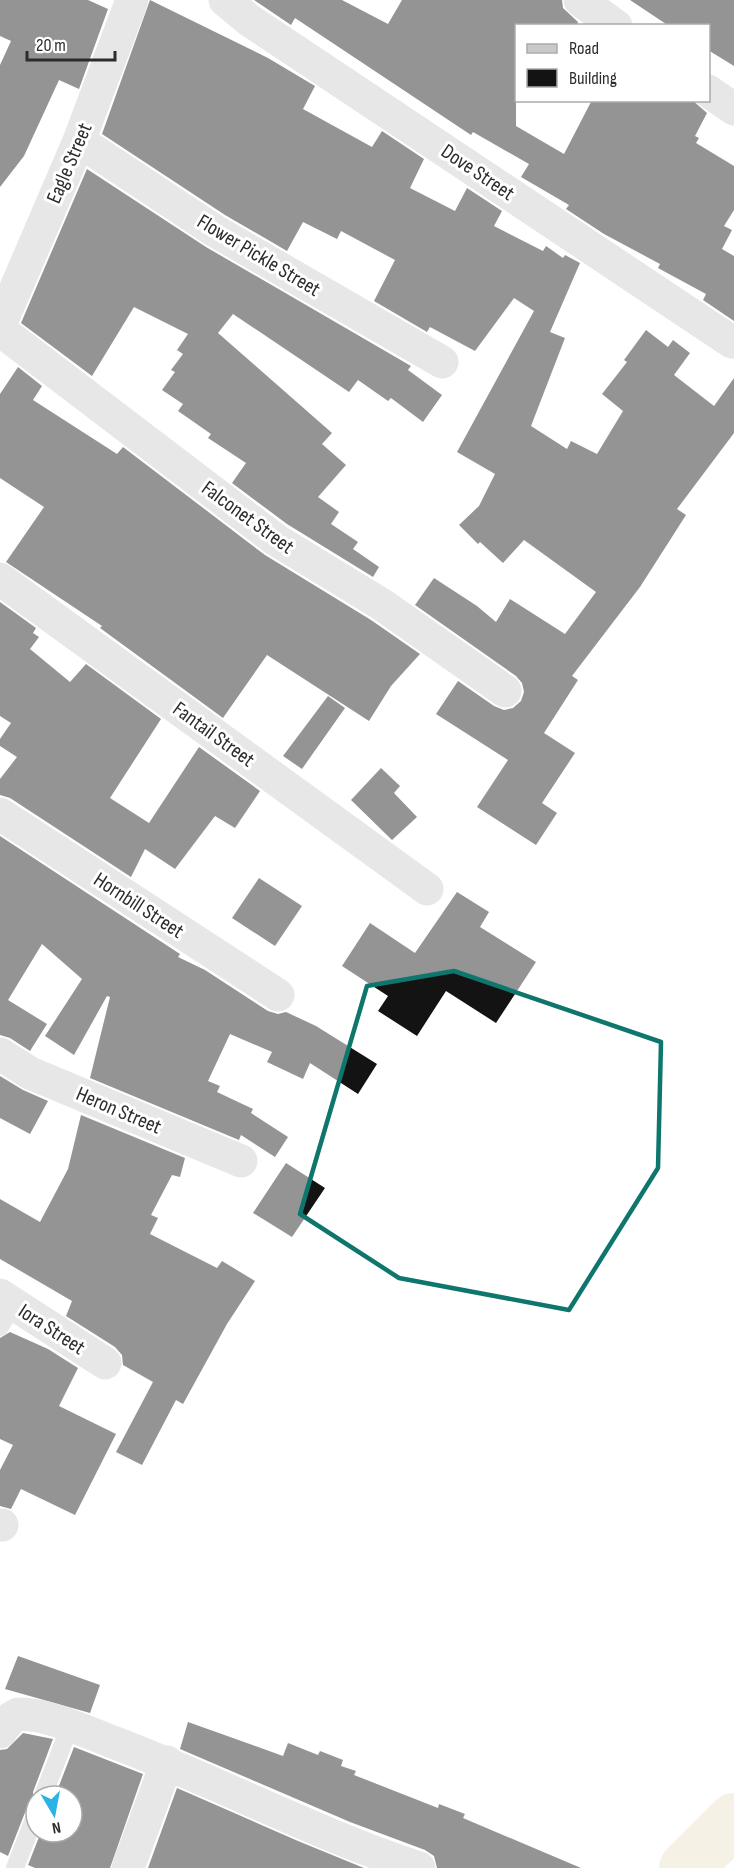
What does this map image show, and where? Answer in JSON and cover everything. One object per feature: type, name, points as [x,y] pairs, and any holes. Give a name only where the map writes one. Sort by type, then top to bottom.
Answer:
[{"type":"street","name":"Eagle Street","points":[[0,325],[79,141],[132,0]]},
{"type":"street","name":"Dove Street","points":[[225,0],[249,20],[732,342]]},
{"type":"street","points":[[580,0],[613,24]]},
{"type":"street","points":[[710,92],[734,109]]},
{"type":"street","name":"Flower Pickle Street","points":[[79,141],[215,231],[442,362]]},
{"type":"street","name":"Falconet Street","points":[[0,330],[276,540],[381,604],[505,691]]},
{"type":"street","name":"Fantail Street","points":[[0,579],[427,889]]},
{"type":"street","name":"Hornbill Street","points":[[0,814],[278,994]]},
{"type":"street","name":"Heron Street","points":[[0,1054],[30,1073],[241,1161]]},
{"type":"street","name":"Iora Street","points":[[4,1309],[105,1364]]},
{"type":"street","points":[[0,1732],[10,1718],[18,1714],[70,1726],[166,1762],[362,1849],[419,1868]]},
{"type":"street","points":[[128,1868],[166,1762]]},
{"type":"lane","points":[[48,1784],[70,1726]]},
{"type":"lane","points":[[15,1868],[24,1844]]},
{"type":"highlighted area","points":[[454,971],[661,1042],[658,1168],[569,1310],[399,1278],[300,1214],[367,986]]},
{"type":"building","points":[[0,0],[88,0],[108,9],[79,89],[59,80],[24,156],[0,187],[0,65],[11,41],[0,36]]},
{"type":"building","points":[[150,0],[268,58],[315,86],[303,109],[372,147],[382,131],[424,159],[410,188],[455,211],[467,188],[502,211],[494,226],[543,251],[546,246],[563,258],[565,255],[580,263],[550,332],[565,338],[531,426],[567,449],[571,441],[597,454],[623,411],[602,394],[627,362],[624,360],[646,330],[668,347],[673,340],[690,353],[674,375],[714,406],[734,378],[734,433],[677,509],[686,515],[640,587],[572,676],[578,680],[544,733],[575,753],[542,803],[557,813],[536,845],[477,807],[508,760],[436,714],[458,681],[494,706],[504,710],[513,708],[521,701],[524,692],[522,683],[516,676],[415,605],[434,578],[477,606],[496,622],[510,599],[565,634],[596,592],[524,540],[503,563],[480,542],[478,544],[459,525],[479,506],[495,474],[457,452],[534,311],[514,298],[475,351],[430,327],[427,332],[374,301],[395,260],[341,231],[337,239],[303,222],[287,251],[225,215],[102,134]]},
{"type":"building","points":[[254,0],[342,0],[388,24],[402,0],[562,0],[563,8],[578,24],[515,24],[516,126],[564,154],[591,102],[694,102],[707,113],[695,136],[699,138],[696,143],[734,166],[734,210],[724,226],[732,230],[722,249],[734,256],[734,321],[703,300],[706,294],[658,268],[660,264],[604,234],[566,209],[569,205],[521,177],[529,164],[473,132],[471,135],[295,18],[291,25]]},
{"type":"building","points":[[630,0],[734,0],[734,66],[710,51],[710,24],[666,24]]},
{"type":"building","points":[[87,169],[206,247],[411,366],[408,370],[442,395],[423,422],[391,398],[388,401],[358,380],[349,392],[233,314],[218,333],[332,433],[322,444],[346,465],[318,497],[339,512],[331,524],[358,542],[353,549],[379,567],[373,577],[287,524],[232,483],[246,463],[208,438],[211,434],[178,411],[183,404],[162,390],[175,372],[171,370],[183,354],[177,350],[188,334],[134,307],[92,376],[21,323]]},
{"type":"building","points":[[18,367],[42,386],[33,400],[117,454],[123,447],[265,555],[371,620],[420,654],[391,686],[369,721],[267,655],[223,718],[100,628],[102,626],[6,562],[44,507],[0,478],[0,394]]},
{"type":"building","points":[[0,602],[36,628],[33,633],[39,637],[30,649],[70,682],[86,664],[161,719],[110,798],[149,823],[199,747],[260,791],[235,828],[215,816],[175,869],[145,849],[131,877],[10,798],[0,795],[0,779],[17,757],[0,746],[0,739],[11,723],[0,716]]},
{"type":"building","points":[[328,696],[345,708],[302,769],[283,756]]},
{"type":"building","points":[[381,768],[400,786],[394,793],[417,817],[392,840],[351,800]]},
{"type":"building","points":[[0,836],[180,954],[178,957],[205,970],[268,1011],[278,1014],[286,1012],[316,1026],[377,1064],[358,1094],[310,1063],[303,1079],[267,1062],[272,1052],[230,1034],[208,1081],[220,1086],[217,1092],[253,1109],[251,1113],[288,1137],[275,1157],[241,1135],[239,1140],[90,1078],[110,997],[107,996],[74,1055],[45,1036],[82,979],[42,944],[8,1000],[47,1024],[30,1051],[10,1038],[0,1035]]},
{"type":"building","points":[[259,878],[302,906],[275,946],[232,918]]},
{"type":"building","points":[[457,892],[489,912],[480,927],[536,962],[496,1023],[446,991],[417,1036],[378,1011],[388,996],[342,966],[370,923],[415,953]]},
{"type":"building","points":[[0,1076],[48,1101],[30,1134],[0,1118]]},
{"type":"building","points":[[81,1115],[185,1158],[180,1177],[172,1175],[151,1215],[158,1218],[150,1234],[217,1268],[222,1261],[255,1281],[227,1324],[183,1404],[176,1400],[142,1465],[116,1452],[153,1382],[123,1365],[122,1355],[115,1347],[66,1316],[72,1301],[0,1259],[0,1199],[40,1222],[68,1169]]},
{"type":"building","points":[[286,1163],[325,1188],[292,1237],[253,1213]]},
{"type":"building","points":[[10,1332],[48,1349],[78,1368],[59,1406],[116,1434],[75,1515],[21,1489],[11,1509],[0,1506],[0,1470],[13,1445],[0,1439],[0,1338]]},
{"type":"building","points":[[18,1656],[100,1685],[90,1713],[5,1689]]},
{"type":"building","points":[[188,1722],[283,1756],[288,1743],[318,1755],[320,1751],[343,1760],[341,1766],[356,1771],[354,1775],[438,1808],[439,1804],[465,1814],[463,1818],[581,1868],[437,1868],[434,1856],[425,1850],[350,1822],[180,1749]]},
{"type":"building","points":[[23,1733],[53,1739],[36,1784],[24,1784],[24,1815],[8,1856],[0,1852],[0,1750],[7,1749]]},
{"type":"building","points":[[74,1747],[143,1774],[110,1868],[35,1868],[28,1865],[36,1844],[84,1844],[84,1784],[60,1784]]},
{"type":"building","points":[[177,1788],[298,1841],[364,1868],[148,1868]]},
{"type":"waterway","points":[[686,1868],[734,1820]]}]
